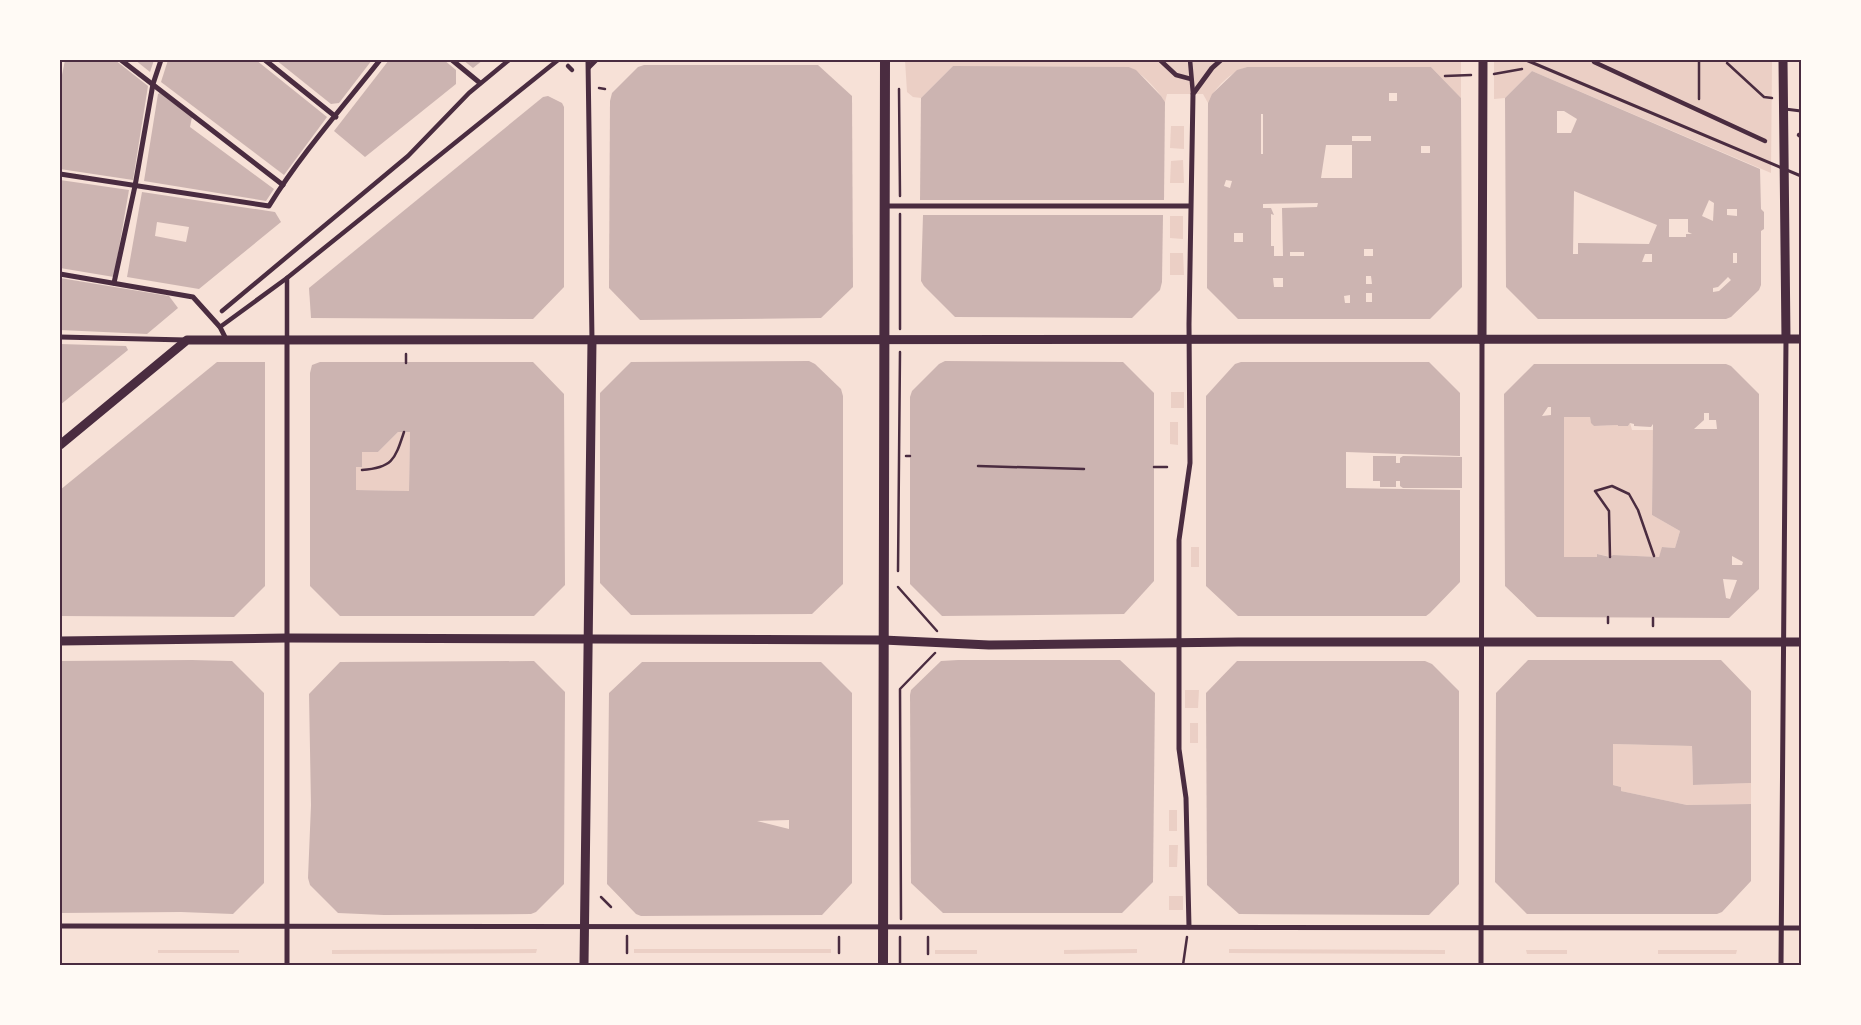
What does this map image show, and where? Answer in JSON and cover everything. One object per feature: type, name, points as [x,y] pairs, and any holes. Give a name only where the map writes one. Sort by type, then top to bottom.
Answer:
[{"type":"main road","points":[[884,965],[885,60]]},
{"type":"street","points":[[121,60],[283,185]]},
{"type":"street","points":[[114,283],[135,186],[153,84],[161,60]]},
{"type":"street","points":[[264,60],[336,116]]},
{"type":"street","points":[[60,174],[270,206],[283,185],[380,60]]},
{"type":"street","points":[[452,60],[480,83]]},
{"type":"street","points":[[222,311],[408,156],[480,83],[509,60]]},
{"type":"street","points":[[220,327],[287,278],[558,60]]},
{"type":"street","points":[[584,965],[586,638],[592,340],[588,60]]},
{"type":"street","points":[[589,67],[596,60]]},
{"type":"street","points":[[1160,60],[1176,75],[1191,79]]},
{"type":"street","points":[[1188,927],[1186,798],[1179,749],[1179,540],[1190,463],[1190,206],[1193,94],[1190,60]]},
{"type":"street","points":[[1193,94],[1212,68],[1221,60]]},
{"type":"street","points":[[1481,965],[1483,60]]},
{"type":"street","points":[[1781,965],[1782,642],[1786,340],[1783,60]]},
{"type":"street","points":[[1594,62],[1765,141]]},
{"type":"street","points":[[568,66],[572,70]]},
{"type":"street","points":[[885,206],[1190,206]]},
{"type":"street","points":[[60,274],[193,297],[220,327],[226,339]]},
{"type":"street","points":[[287,278],[287,965]]},
{"type":"street","points":[[60,337],[186,340],[1801,339]]},
{"type":"street","points":[[60,445],[186,340]]},
{"type":"street","points":[[60,641],[287,638],[586,638],[883,640],[980,645],[1180,642],[1801,642]]},
{"type":"street","points":[[60,926],[1801,928]]},
{"type":"lane","points":[[1526,60],[1801,176]]},
{"type":"lane","points":[[1785,109],[1801,110]]},
{"type":"path","points":[[1699,111],[1700,60]]},
{"type":"path","points":[[1728,63],[1764,97],[1772,98]]},
{"type":"path","points":[[1494,74],[1529,67]]},
{"type":"path","points":[[1445,76],[1472,75]]},
{"type":"path","points":[[599,88],[605,89]]},
{"type":"path","points":[[900,340],[898,589],[937,629]]},
{"type":"path","points":[[406,354],[406,363]]},
{"type":"path","points":[[362,470],[381,469],[392,460],[397,455],[404,432]]},
{"type":"path","points":[[978,466],[1084,469]]},
{"type":"path","points":[[1154,467],[1167,467]]},
{"type":"path","points":[[1610,557],[1608,511],[1595,491],[1612,486],[1629,494],[1638,510],[1654,556]]},
{"type":"path","points":[[1608,618],[1608,623]]},
{"type":"path","points":[[1653,618],[1653,626]]},
{"type":"path","points":[[900,917],[900,689],[936,652]]},
{"type":"path","points":[[601,897],[611,907]]},
{"type":"path","points":[[1182,965],[1188,927]]},
{"type":"path","points":[[627,932],[627,953]]},
{"type":"path","points":[[838,933],[839,953]]},
{"type":"path","points":[[927,933],[928,954]]},
{"type":"path","points":[[900,948],[900,965]]},
{"type":"shaded area","points":[[905,60],[1461,60],[1461,98],[1431,67],[1247,67],[1235,72],[1224,81],[1208,103],[1203,94],[1167,94],[1165,102],[1149,82],[1129,67],[953,66],[921,98],[913,97],[907,92]]},
{"type":"shaded area","points":[[1494,60],[1772,60],[1771,173],[1532,71],[1505,98],[1494,99]]},
{"type":"shaded area","points":[[1171,126],[1184,126],[1184,149],[1170,148]]},
{"type":"shaded area","points":[[1183,160],[1184,183],[1170,183],[1171,161]]},
{"type":"shaded area","points":[[1170,216],[1183,216],[1183,239],[1170,238]]},
{"type":"shaded area","points":[[1170,253],[1183,253],[1184,275],[1170,275]]},
{"type":"shaded area","points":[[1171,392],[1184,392],[1184,408],[1171,408]]},
{"type":"shaded area","points":[[1564,417],[1590,417],[1594,426],[1628,426],[1630,423],[1632,430],[1653,430],[1652,515],[1680,531],[1675,548],[1663,547],[1659,557],[1613,555],[1612,557],[1597,554],[1597,557],[1564,557]]},
{"type":"shaded area","points":[[1170,422],[1178,422],[1178,445],[1170,444]]},
{"type":"shaded area","points":[[398,432],[410,432],[409,491],[356,490],[356,467],[362,466],[362,452],[378,452]]},
{"type":"shaded area","points":[[1191,547],[1199,547],[1199,567],[1191,567]]},
{"type":"shaded area","points":[[1185,690],[1199,690],[1198,708],[1185,708]]},
{"type":"shaded area","points":[[1190,723],[1198,723],[1198,743],[1190,743]]},
{"type":"shaded area","points":[[1613,744],[1692,746],[1693,785],[1751,783],[1751,804],[1687,805],[1621,791],[1621,787],[1613,785]]},
{"type":"shaded area","points":[[1169,810],[1177,810],[1177,831],[1169,831]]},
{"type":"shaded area","points":[[1169,845],[1178,845],[1177,867],[1169,867]]},
{"type":"shaded area","points":[[1169,896],[1183,896],[1183,910],[1169,910]]},
{"type":"shaded area","points":[[537,949],[536,953],[332,954],[332,950]]},
{"type":"shaded area","points":[[634,949],[831,949],[831,953],[634,953]]},
{"type":"shaded area","points":[[1137,949],[1137,953],[1064,954],[1064,950]]},
{"type":"shaded area","points":[[1229,949],[1445,950],[1445,954],[1229,953]]},
{"type":"shaded area","points":[[158,950],[239,950],[239,953],[158,953]]},
{"type":"shaded area","points":[[935,950],[977,950],[977,954],[935,954]]},
{"type":"shaded area","points":[[1526,950],[1567,950],[1567,954],[1527,954]]},
{"type":"shaded area","points":[[1658,950],[1737,950],[1736,954],[1658,954]]},
{"type":"building","points":[[65,60],[115,60],[148,86],[133,180],[60,169],[60,85]]},
{"type":"building","points":[[135,60],[154,60],[150,72]]},
{"type":"building","points":[[168,60],[256,60],[327,117],[284,175],[161,82]]},
{"type":"building","points":[[276,60],[372,60],[339,103],[331,104]]},
{"type":"building","points":[[389,60],[444,60],[456,70],[456,84],[365,157],[334,131]]},
{"type":"building","points":[[463,60],[483,60],[473,68]]},
{"type":"building","points":[[644,65],[818,65],[852,96],[853,287],[821,318],[640,320],[609,288],[610,101],[612,93],[638,67]]},
{"type":"building","points":[[953,66],[1129,67],[1136,70],[1165,102],[1164,200],[920,200],[921,98]]},
{"type":"building","points":[[1247,67],[1431,67],[1461,98],[1462,287],[1430,319],[1238,319],[1207,288],[1208,103],[1212,94],[1237,70]],"holes":[[[1389,93],[1397,93],[1397,101],[1389,101]],[[1261,114],[1263,114],[1263,154],[1261,154]],[[1352,136],[1371,136],[1371,141],[1352,141]],[[1326,145],[1352,145],[1352,178],[1321,178]],[[1421,146],[1430,146],[1430,153],[1421,153]],[[1226,180],[1232,181],[1230,188],[1224,186]],[[1318,203],[1317,207],[1282,208],[1283,256],[1274,256],[1274,246],[1271,246],[1271,214],[1274,215],[1271,208],[1263,208],[1263,204]],[[1234,233],[1243,233],[1243,242],[1234,242]],[[1364,249],[1373,249],[1373,256],[1364,256]],[[1290,252],[1304,252],[1304,256],[1290,256]],[[1366,276],[1371,276],[1372,284],[1366,284]],[[1273,278],[1283,278],[1283,287],[1274,287]],[[1366,293],[1372,293],[1372,302],[1366,302]],[[1350,295],[1350,303],[1345,303],[1344,296]]]},
{"type":"building","points":[[1532,71],[1760,169],[1761,209],[1764,212],[1764,229],[1761,231],[1761,285],[1759,290],[1731,317],[1726,319],[1538,319],[1506,287],[1505,98]],"holes":[[[1557,111],[1564,111],[1577,119],[1571,133],[1557,133]],[[1574,191],[1657,225],[1649,244],[1578,243],[1578,254],[1573,254]],[[1709,200],[1714,203],[1713,221],[1702,216]],[[1727,209],[1737,209],[1737,216],[1727,215]],[[1669,219],[1688,219],[1688,232],[1692,234],[1686,234],[1686,237],[1669,237]],[[1733,253],[1737,253],[1737,263],[1733,263]],[[1645,254],[1652,254],[1652,262],[1642,262]],[[1728,277],[1731,280],[1719,291],[1713,292],[1713,288],[1718,287]]]},
{"type":"building","points":[[160,93],[192,117],[190,127],[274,189],[266,201],[144,181],[158,94]]},
{"type":"building","points":[[548,96],[562,103],[564,107],[564,287],[533,319],[311,318],[309,288],[543,97]]},
{"type":"building","points":[[60,180],[129,190],[114,277],[60,268]]},
{"type":"building","points":[[142,192],[275,212],[281,222],[199,289],[127,277]],"holes":[[[157,222],[189,227],[186,242],[155,236]]]},
{"type":"building","points":[[923,215],[1163,215],[1162,282],[1160,290],[1132,318],[955,317],[921,281]]},
{"type":"building","points":[[60,278],[169,296],[178,308],[147,334],[60,330]]},
{"type":"building","points":[[60,344],[126,346],[128,350],[60,405]]},
{"type":"building","points":[[809,361],[815,364],[841,389],[843,396],[843,584],[812,614],[631,615],[600,583],[600,393],[631,362]]},
{"type":"building","points":[[945,361],[1123,362],[1154,393],[1154,581],[1124,614],[942,616],[910,584],[910,397],[912,391],[939,364]]},
{"type":"building","points":[[217,362],[265,362],[265,586],[234,617],[60,616],[60,490]]},
{"type":"building","points":[[320,362],[533,362],[564,394],[565,585],[534,616],[340,616],[310,586],[310,373],[312,365]],"holes":[[[398,432],[410,432],[409,491],[356,490],[356,467],[362,467],[362,452],[378,452]]]},
{"type":"building","points":[[1241,362],[1429,362],[1460,393],[1460,456],[1346,452],[1346,488],[1460,490],[1460,582],[1426,616],[1238,616],[1206,586],[1206,396],[1235,364]]},
{"type":"building","points":[[1534,364],[1726,364],[1731,366],[1759,394],[1759,589],[1729,618],[1537,617],[1505,586],[1504,394]],"holes":[[[1548,407],[1551,407],[1551,415],[1542,416]],[[1704,413],[1709,413],[1709,420],[1716,420],[1717,429],[1694,429],[1704,420]],[[1564,417],[1590,417],[1591,423],[1594,426],[1628,426],[1630,423],[1634,424],[1634,426],[1651,427],[1653,424],[1652,515],[1680,531],[1675,548],[1662,547],[1659,557],[1613,555],[1610,557],[1597,554],[1597,557],[1564,557]],[[1732,556],[1743,562],[1742,565],[1732,565]],[[1723,579],[1737,580],[1730,599],[1726,598]]]},
{"type":"building","points":[[1373,456],[1396,456],[1396,463],[1400,463],[1400,458],[1403,456],[1462,457],[1462,488],[1403,488],[1400,486],[1400,481],[1396,481],[1396,487],[1380,487],[1380,481],[1373,481]]},
{"type":"building","points":[[1120,660],[1155,693],[1153,882],[1122,913],[943,913],[911,883],[911,690],[941,661]]},
{"type":"building","points":[[1528,660],[1721,660],[1751,691],[1751,783],[1693,785],[1692,746],[1613,744],[1613,785],[1621,787],[1621,791],[1687,805],[1751,804],[1751,881],[1722,912],[1717,914],[1527,914],[1495,882],[1496,693]]},
{"type":"building","points":[[60,661],[232,661],[264,693],[264,883],[233,914],[181,912],[60,913]]},
{"type":"building","points":[[534,661],[565,692],[564,884],[536,912],[531,914],[384,915],[338,913],[310,885],[308,878],[311,805],[309,694],[340,662]]},
{"type":"building","points":[[1237,661],[1425,661],[1432,664],[1459,691],[1459,884],[1429,915],[1239,914],[1207,885],[1206,693]]},
{"type":"building","points":[[642,662],[821,662],[852,693],[852,883],[822,915],[641,916],[636,914],[607,884],[609,693]],"holes":[[[789,820],[789,829],[757,821]]]}]
